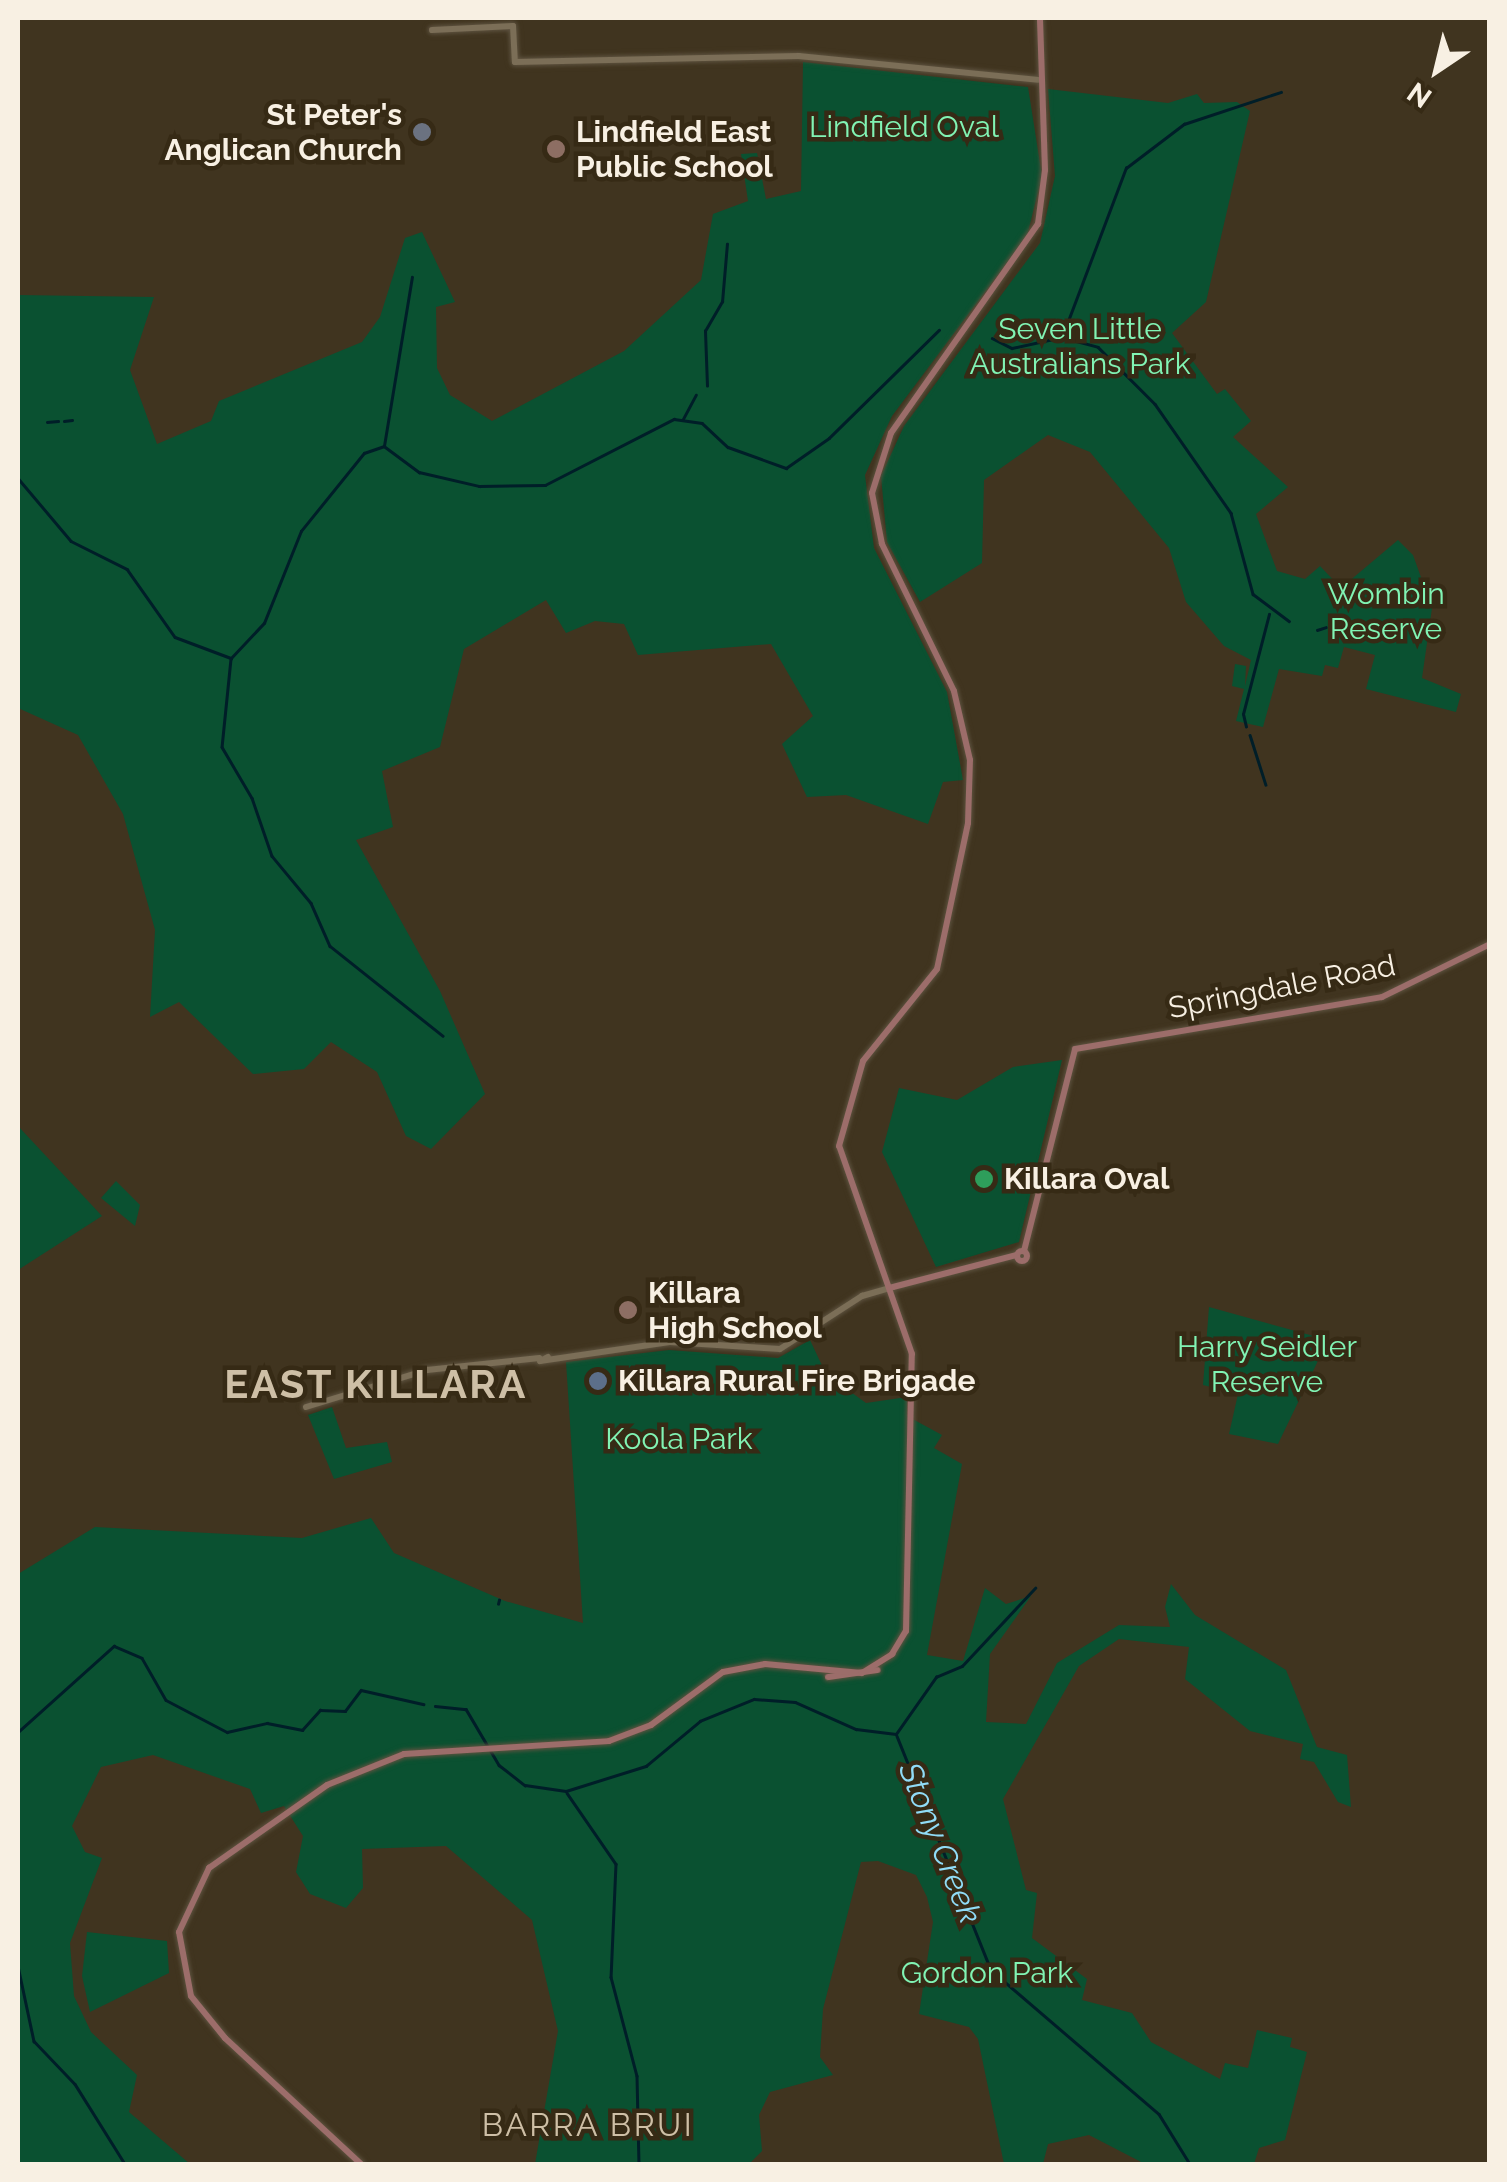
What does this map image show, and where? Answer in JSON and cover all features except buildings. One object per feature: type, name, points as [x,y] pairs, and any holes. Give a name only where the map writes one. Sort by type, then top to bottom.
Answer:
[{"type":"main road","points":[[361,2164],[198,2008],[181,1967],[183,1914],[218,1859],[327,1785],[404,1754],[494,1744],[619,1738],[661,1719],[716,1676],[789,1666],[851,1679],[895,1657],[912,1620],[909,1552],[915,1382],[893,1286],[840,1158],[858,1071],[937,970],[966,840],[970,760],[954,691],[882,544],[874,475],[891,433],[1038,224],[1046,170],[1038,80],[1040,18]]},
{"type":"main road","name":"Springdale Road","points":[[893,1286],[1021,1253],[1075,1049],[1382,997],[1490,944]]},
{"type":"street","points":[[432,30],[513,26],[515,62],[799,56],[1038,80]]},
{"type":"street","points":[[306,1407],[427,1370],[670,1342],[780,1349],[862,1296],[893,1286]]},
{"type":"green space","name":"Lindfield Oval","points":[[803,62],[1028,87],[1042,176],[1027,236],[892,416],[865,475],[874,548],[947,692],[963,780],[943,782],[928,824],[846,795],[807,797],[782,744],[813,716],[771,644],[638,655],[624,624],[595,621],[566,633],[546,600],[464,649],[440,747],[382,771],[393,827],[356,840],[440,991],[485,1094],[431,1149],[406,1136],[377,1072],[331,1042],[304,1069],[253,1074],[179,1002],[150,1017],[155,930],[123,814],[78,735],[18,708],[18,295],[154,297],[130,370],[157,444],[211,421],[219,401],[362,342],[380,317],[405,238],[422,232],[455,302],[436,307],[437,368],[450,395],[492,421],[624,351],[701,280],[713,214],[748,201],[741,154],[757,153],[766,199],[801,191]]},
{"type":"green space","name":"Seven Little Australians Park","points":[[1048,89],[1168,103],[1197,94],[1204,103],[1237,102],[1250,111],[1206,302],[1172,333],[1217,394],[1225,389],[1251,421],[1233,437],[1288,487],[1256,514],[1277,571],[1305,579],[1320,566],[1341,588],[1398,540],[1413,555],[1432,608],[1422,678],[1461,694],[1456,712],[1366,689],[1375,655],[1344,647],[1338,668],[1325,665],[1322,676],[1279,669],[1263,727],[1236,721],[1244,689],[1232,686],[1235,664],[1246,666],[1245,686],[1251,660],[1224,646],[1186,602],[1169,548],[1090,452],[1048,435],[984,480],[982,563],[920,602],[887,542],[881,476],[904,426],[1040,243],[1055,176]]},
{"type":"green space","points":[[1062,1060],[1019,1242],[936,1267],[882,1152],[899,1088],[957,1100],[1013,1067]]},
{"type":"green space","points":[[18,1126],[102,1216],[18,1270]]},
{"type":"green space","points":[[116,1181],[140,1205],[135,1226],[101,1198]]},
{"type":"green space","name":"Harry Seidler Reserve","points":[[1209,1307],[1328,1340],[1278,1444],[1229,1434],[1238,1394],[1203,1385]]},
{"type":"green space","points":[[810,1340],[826,1374],[866,1403],[907,1397],[907,1416],[942,1435],[934,1448],[962,1464],[927,1655],[963,1661],[985,1588],[1006,1604],[1031,1596],[990,1654],[986,1722],[1026,1724],[1057,1663],[1119,1625],[1170,1627],[1165,1607],[1171,1584],[1195,1615],[1286,1670],[1317,1747],[1347,1755],[1351,1807],[1338,1802],[1314,1762],[1300,1759],[1303,1744],[1250,1731],[1185,1679],[1189,1647],[1119,1639],[1079,1666],[1003,1799],[1026,1890],[1037,1893],[1032,1938],[1087,1979],[1082,2000],[1132,2013],[1151,2042],[1220,2079],[1225,2063],[1248,2068],[1257,2030],[1292,2038],[1290,2047],[1307,2052],[1285,2140],[1259,2148],[1254,2164],[1145,2164],[1089,2135],[1048,2144],[1043,2164],[1004,2164],[978,2039],[969,2027],[919,2014],[933,1922],[927,1897],[916,1875],[878,1861],[861,1862],[823,2009],[820,2057],[833,2075],[770,2092],[759,2115],[762,2151],[749,2164],[535,2164],[558,2031],[532,1920],[446,1846],[362,1849],[363,1888],[346,1908],[310,1894],[296,1872],[303,1836],[284,1806],[261,1813],[250,1789],[153,1755],[101,1767],[72,1826],[85,1852],[102,1858],[70,1943],[74,1996],[91,2032],[137,2075],[129,2112],[190,2164],[18,2164],[18,1574],[95,1527],[302,1538],[371,1518],[394,1553],[505,1601],[583,1623],[566,1362],[669,1350],[778,1358]]},
{"type":"green space","points":[[332,1407],[346,1448],[387,1442],[392,1462],[334,1479],[308,1415]]},
{"type":"green space","points":[[87,1932],[167,1941],[169,1973],[90,2012],[82,1976]]},
{"type":"waterway","points":[[992,338],[1012,348],[1062,337],[1126,168],[1184,124],[1281,92]]},
{"type":"waterway","points":[[707,386],[705,331],[722,302],[727,244]]},
{"type":"waterway","points":[[384,446],[412,277]]},
{"type":"waterway","points":[[18,478],[71,541],[127,569],[175,637],[231,658],[264,623],[301,531],[364,453],[384,446],[419,472],[479,486],[545,485],[674,419],[702,423],[728,447],[786,468],[829,438],[939,330]]},
{"type":"waterway","points":[[1065,338],[1098,347],[1155,404],[1231,513],[1253,594],[1289,621]]},
{"type":"waterway","points":[[683,419],[696,395]]},
{"type":"waterway","points":[[64,421],[72,420]]},
{"type":"waterway","points":[[47,422],[58,421]]},
{"type":"waterway","points":[[1246,727],[1243,714],[1269,614]]},
{"type":"waterway","points":[[1336,626],[1348,626]]},
{"type":"waterway","points":[[1317,630],[1326,627]]},
{"type":"waterway","points":[[231,659],[222,747],[252,798],[272,856],[311,903],[330,946],[443,1036]]},
{"type":"waterway","points":[[1250,735],[1266,785]]},
{"type":"waterway","points":[[435,1706],[466,1709],[499,1765],[525,1785],[566,1791],[646,1766],[700,1721],[754,1699],[795,1702],[856,1729],[896,1734],[936,1677],[962,1666],[1035,1588]]},
{"type":"waterway","points":[[498,1604],[499,1600]]},
{"type":"waterway","points":[[18,1732],[114,1646],[142,1658],[166,1700],[227,1732],[267,1723],[302,1730],[320,1710],[345,1711],[361,1690],[423,1704]]},
{"type":"waterway","name":"Stony Creek","points":[[897,1736],[991,1970],[1159,2114],[1190,2164]]},
{"type":"waterway","points":[[567,1793],[616,1864],[611,1977],[637,2076],[639,2164]]},
{"type":"waterway","points":[[18,1966],[34,2041],[75,2084],[125,2164]]},
{"type":"place","name":"St Peter's Anglican Church","points":[[422,132]]},
{"type":"place","name":"Lindfield East Public School","points":[[556,149]]},
{"type":"place","name":"Killara Oval","points":[[984,1179]]},
{"type":"place","name":"Killara High School","points":[[628,1310]]},
{"type":"place","name":"Killara Rural Fire Brigade","points":[[598,1381]]},
{"type":"district","name":"EAST KILLARA","points":[[376,1384]]},
{"type":"district","name":"BARRA BRUI","points":[[588,2125]]},
{"type":"park label","name":"Wombin Reserve","points":[[1386,611]]},
{"type":"park label","name":"Koola Park","points":[[679,1439]]},
{"type":"park label","name":"Gordon Park","points":[[987,1973]]}]
